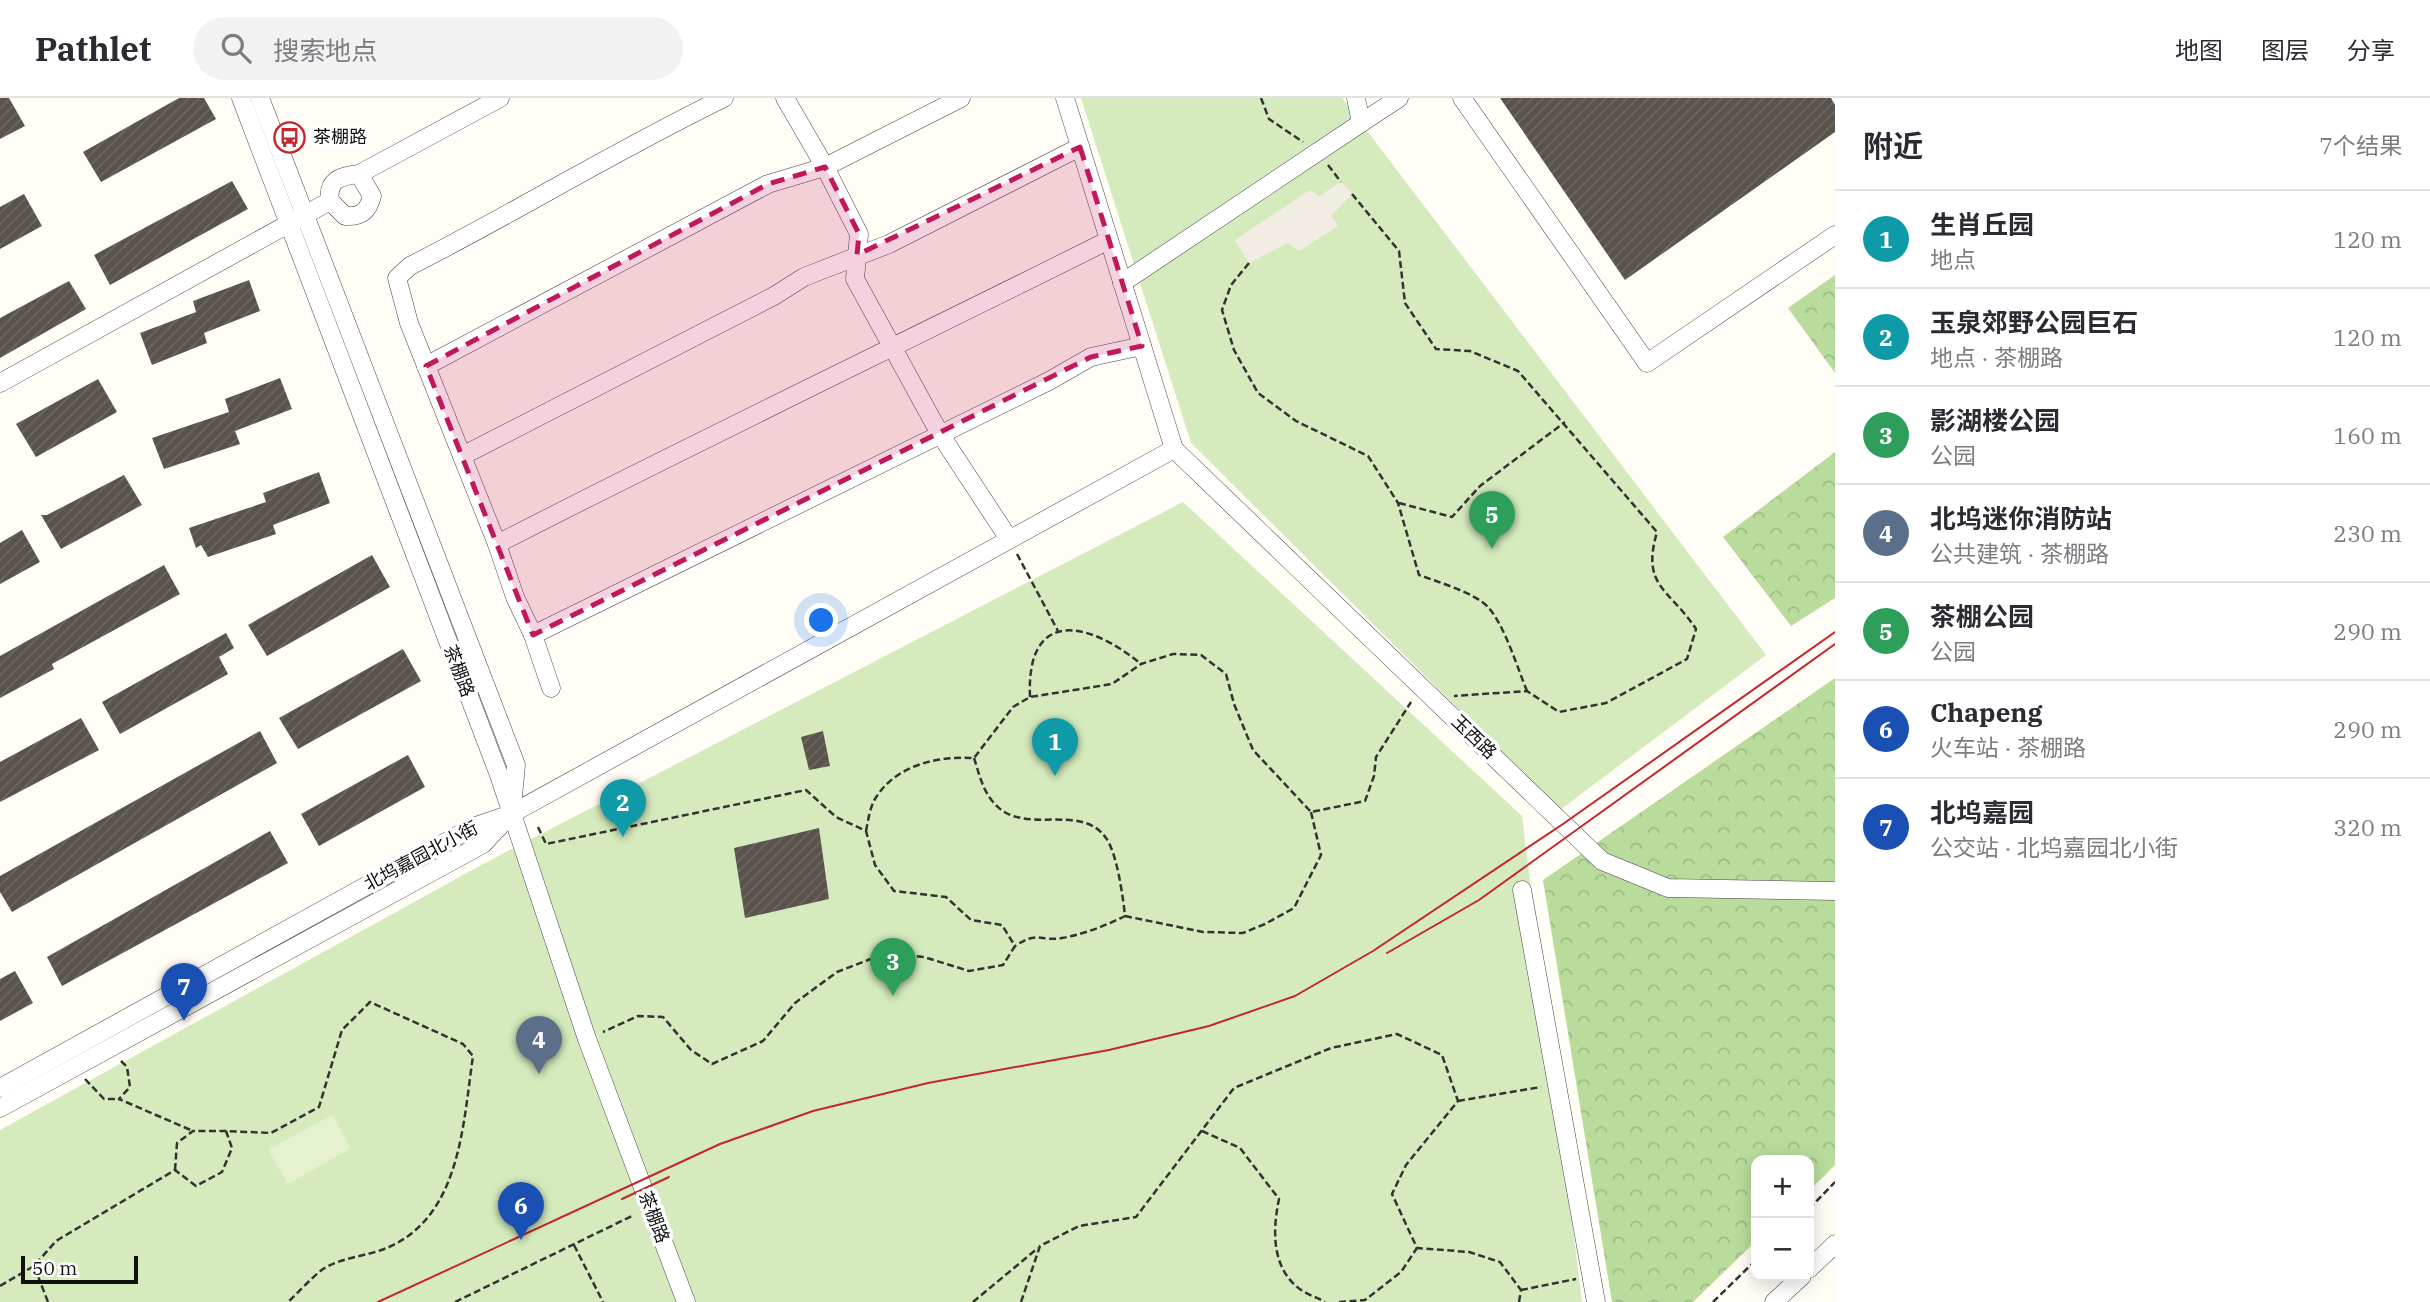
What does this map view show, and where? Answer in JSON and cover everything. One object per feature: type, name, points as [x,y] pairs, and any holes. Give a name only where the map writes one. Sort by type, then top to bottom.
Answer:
[{"type":"street","name":"茶棚路","points":[[241,98],[297,220],[516,765],[511,814],[587,1039],[686,1302]]},
{"type":"street","name":"茶棚路","points":[[260,98],[297,220]]},
{"type":"street","points":[[359,174],[372,195],[369,208],[357,217],[345,216],[330,201],[329,190],[333,181],[342,175],[359,174],[499,98]]},
{"type":"street","points":[[551,688],[533,635],[515,597],[497,544],[409,323],[397,278],[411,266],[535,197],[724,98]]},
{"type":"street","points":[[785,98],[859,233],[855,279],[940,434],[1009,539]]},
{"type":"street","points":[[426,366],[768,184],[825,167],[961,98]]},
{"type":"street","points":[[511,814],[1174,449],[1065,98]]},
{"type":"street","points":[[1356,98],[1361,123]]},
{"type":"street","points":[[1122,282],[1399,98]]},
{"type":"street","points":[[1462,98],[1647,363],[1835,234]]},
{"type":"street","points":[[462,456],[762,302],[804,277],[889,244],[1080,147]]},
{"type":"street","points":[[0,383],[330,201]]},
{"type":"street","points":[[497,544],[738,421],[892,349],[1109,240]]},
{"type":"street","points":[[533,635],[736,538],[1049,381],[1091,357],[1142,346]]},
{"type":"street","name":"玉西路","points":[[1174,449],[1602,862],[1668,888],[1835,891]]},
{"type":"street","name":"北坞嘉园北小街","points":[[0,1108],[483,844],[511,814]]},
{"type":"street","name":"北坞嘉园北小街","points":[[0,1088],[472,827],[511,814]]},
{"type":"street","points":[[1522,890],[1596,1302]]},
{"type":"street","points":[[1814,1264],[1835,1244]]},
{"type":"street","points":[[1774,1302],[1797,1281]]},
{"type":"path","points":[[1261,98],[1269,119],[1318,152],[1341,182]]},
{"type":"path","points":[[1249,263],[1231,285],[1222,310],[1234,350],[1258,393],[1296,421],[1368,456],[1398,503],[1419,575],[1447,584],[1488,607],[1507,642],[1527,691],[1559,712],[1606,703],[1687,659],[1696,629],[1683,609],[1656,584],[1650,556],[1657,532],[1565,422],[1518,371],[1469,351],[1436,349],[1405,303],[1399,251],[1352,194]]},
{"type":"path","points":[[1398,503],[1452,517],[1480,486],[1565,422]]},
{"type":"path","points":[[1009,539],[1058,631]]},
{"type":"path","points":[[1030,697],[1029,666],[1039,646],[1058,631],[1077,629],[1098,636],[1121,647],[1141,664]]},
{"type":"path","points":[[587,1039],[638,1016],[663,1017],[691,1050],[712,1064],[763,1041],[795,1003],[837,971],[886,953],[924,957],[969,971],[1003,965],[1015,946],[1030,936],[1059,939],[1102,928],[1125,916],[1203,932],[1243,933],[1265,925],[1294,908],[1321,855],[1311,812],[1253,750],[1234,704],[1226,674],[1201,655],[1174,654],[1141,664],[1112,684],[1030,697],[1013,707],[974,758]]},
{"type":"path","points":[[1311,812],[1365,801],[1374,776],[1376,757],[1422,687]]},
{"type":"path","points":[[1454,696],[1527,691]]},
{"type":"path","points":[[974,758],[943,757],[918,764],[895,778],[875,799],[866,831],[875,865],[894,891],[946,897],[971,920],[1002,925],[1015,946]]},
{"type":"path","points":[[974,758],[983,786],[994,804],[1012,816],[1046,821],[1080,821],[1097,828],[1108,839],[1115,859],[1125,916]]},
{"type":"path","points":[[538,827],[547,844],[806,790],[836,817],[866,831]]},
{"type":"path","points":[[76,1066],[95,1092],[104,1099],[119,1098],[193,1131],[271,1133],[319,1107],[342,1030],[370,1002],[463,1044],[473,1056],[458,1149],[436,1209],[414,1233],[389,1248],[324,1269],[288,1302]]},
{"type":"path","points":[[973,1302],[1040,1246],[1079,1226],[1136,1217],[1234,1088],[1331,1048],[1397,1034],[1442,1055],[1458,1101]]},
{"type":"path","points":[[108,1048],[127,1068],[130,1087],[119,1098]]},
{"type":"path","points":[[1417,1248],[1392,1194],[1406,1165],[1458,1101],[1557,1084]]},
{"type":"path","points":[[175,1170],[177,1143],[193,1131]]},
{"type":"path","points":[[175,1170],[196,1186],[222,1172],[232,1148],[226,1131]]},
{"type":"path","points":[[1202,1131],[1240,1148],[1279,1199],[1273,1228],[1281,1266],[1296,1286],[1325,1302]]},
{"type":"path","points":[[0,1286],[34,1266],[56,1241],[175,1170]]},
{"type":"path","points":[[1814,1204],[1835,1182]]},
{"type":"path","points":[[455,1302],[650,1207]]},
{"type":"path","points":[[574,1244],[603,1302]]},
{"type":"path","points":[[1021,1302],[1040,1246]]},
{"type":"path","points":[[1417,1248],[1469,1252],[1500,1262],[1521,1290],[1519,1302]]},
{"type":"path","points":[[1339,1302],[1365,1300],[1401,1272],[1417,1248]]},
{"type":"path","points":[[1713,1302],[1751,1265]]},
{"type":"path","points":[[34,1266],[48,1302]]},
{"type":"path","points":[[1521,1290],[1592,1276]]},
{"type":"highlighted area","points":[[1080,147],[1142,346],[1091,357],[533,635],[426,366],[768,184],[825,167],[859,234],[857,255]]},
{"type":"green space","points":[[1081,98],[1342,98],[1766,655],[1560,810],[1191,443]]},
{"type":"green space","points":[[1835,275],[1835,373],[1788,308]]},
{"type":"green space","points":[[1835,452],[1835,598],[1791,626],[1723,537]]},
{"type":"green space","points":[[1183,502],[1522,816],[1582,1302],[0,1302],[0,1130],[485,863]]},
{"type":"green space","points":[[1835,678],[1835,1165],[1814,1186],[1814,1155],[1751,1155],[1751,1246],[1693,1302],[1612,1302],[1543,880]]},
{"type":"green space","points":[[332,1115],[351,1148],[288,1184],[268,1150]]},
{"type":"shaded area","points":[[1341,182],[1352,194],[1331,216],[1338,226],[1299,251],[1288,243],[1249,263],[1235,240],[1310,190],[1319,196]]},
{"type":"building","points":[[0,98],[9,98],[25,126],[0,139]]},
{"type":"building","points":[[179,98],[204,98],[216,119],[101,182],[83,152]]},
{"type":"building","points":[[1500,98],[1831,98],[1835,105],[1835,132],[1625,280]]},
{"type":"building","points":[[232,181],[248,209],[110,285],[94,255]]},
{"type":"building","points":[[24,194],[42,226],[0,249],[0,207]]},
{"type":"building","points":[[249,280],[260,311],[204,333],[207,343],[152,365],[140,333],[196,312],[193,301]]},
{"type":"building","points":[[69,281],[86,309],[0,358],[0,318]]},
{"type":"building","points":[[280,378],[292,409],[235,431],[240,444],[164,469],[152,438],[229,412],[225,399]]},
{"type":"building","points":[[98,379],[117,412],[36,457],[16,424]]},
{"type":"building","points":[[319,472],[330,503],[273,525],[276,534],[208,557],[201,545],[196,548],[189,528],[266,502],[263,493]]},
{"type":"building","points":[[124,475],[142,505],[61,549],[41,515],[47,515]]},
{"type":"building","points":[[22,530],[40,562],[0,584],[0,543]]},
{"type":"building","points":[[372,555],[390,587],[267,656],[248,625]]},
{"type":"building","points":[[164,565],[180,594],[52,664],[54,669],[0,698],[0,656]]},
{"type":"building","points":[[226,633],[234,648],[219,657],[228,674],[120,734],[102,702]]},
{"type":"building","points":[[403,649],[421,681],[298,749],[279,718]]},
{"type":"building","points":[[81,718],[99,750],[0,802],[0,762]]},
{"type":"building","points":[[260,731],[277,763],[12,912],[0,892],[0,876]]},
{"type":"building","points":[[823,731],[830,766],[809,770],[801,737]]},
{"type":"building","points":[[408,755],[425,787],[319,846],[301,814]]},
{"type":"building","points":[[819,828],[829,899],[745,918],[734,848]]},
{"type":"building","points":[[270,831],[288,863],[62,986],[47,957]]},
{"type":"building","points":[[15,971],[33,1003],[0,1021],[0,979]]},
{"type":"tram line","points":[[378,1302],[720,1144],[813,1111],[928,1083],[1109,1050],[1209,1026],[1295,996],[1373,951],[1563,824],[1835,632]]},
{"type":"tram line","points":[[1387,953],[1479,900],[1835,644]]},
{"type":"tram line","points":[[622,1199],[669,1177]]},
{"type":"place","name":"茶棚路","points":[[290,137]]},
{"type":"place","name":"茶棚公园","points":[[1492,549]]},
{"type":"place","name":"生肖丘园","points":[[1055,776]]},
{"type":"place","name":"玉泉郊野公园巨石","points":[[623,837]]},
{"type":"place","name":"影湖楼公园","points":[[893,996]]},
{"type":"place","name":"北坞嘉园","points":[[184,1021]]},
{"type":"place","name":"北坞迷你消防站","points":[[539,1074]]},
{"type":"place","name":"Chapeng","points":[[521,1240]]}]
